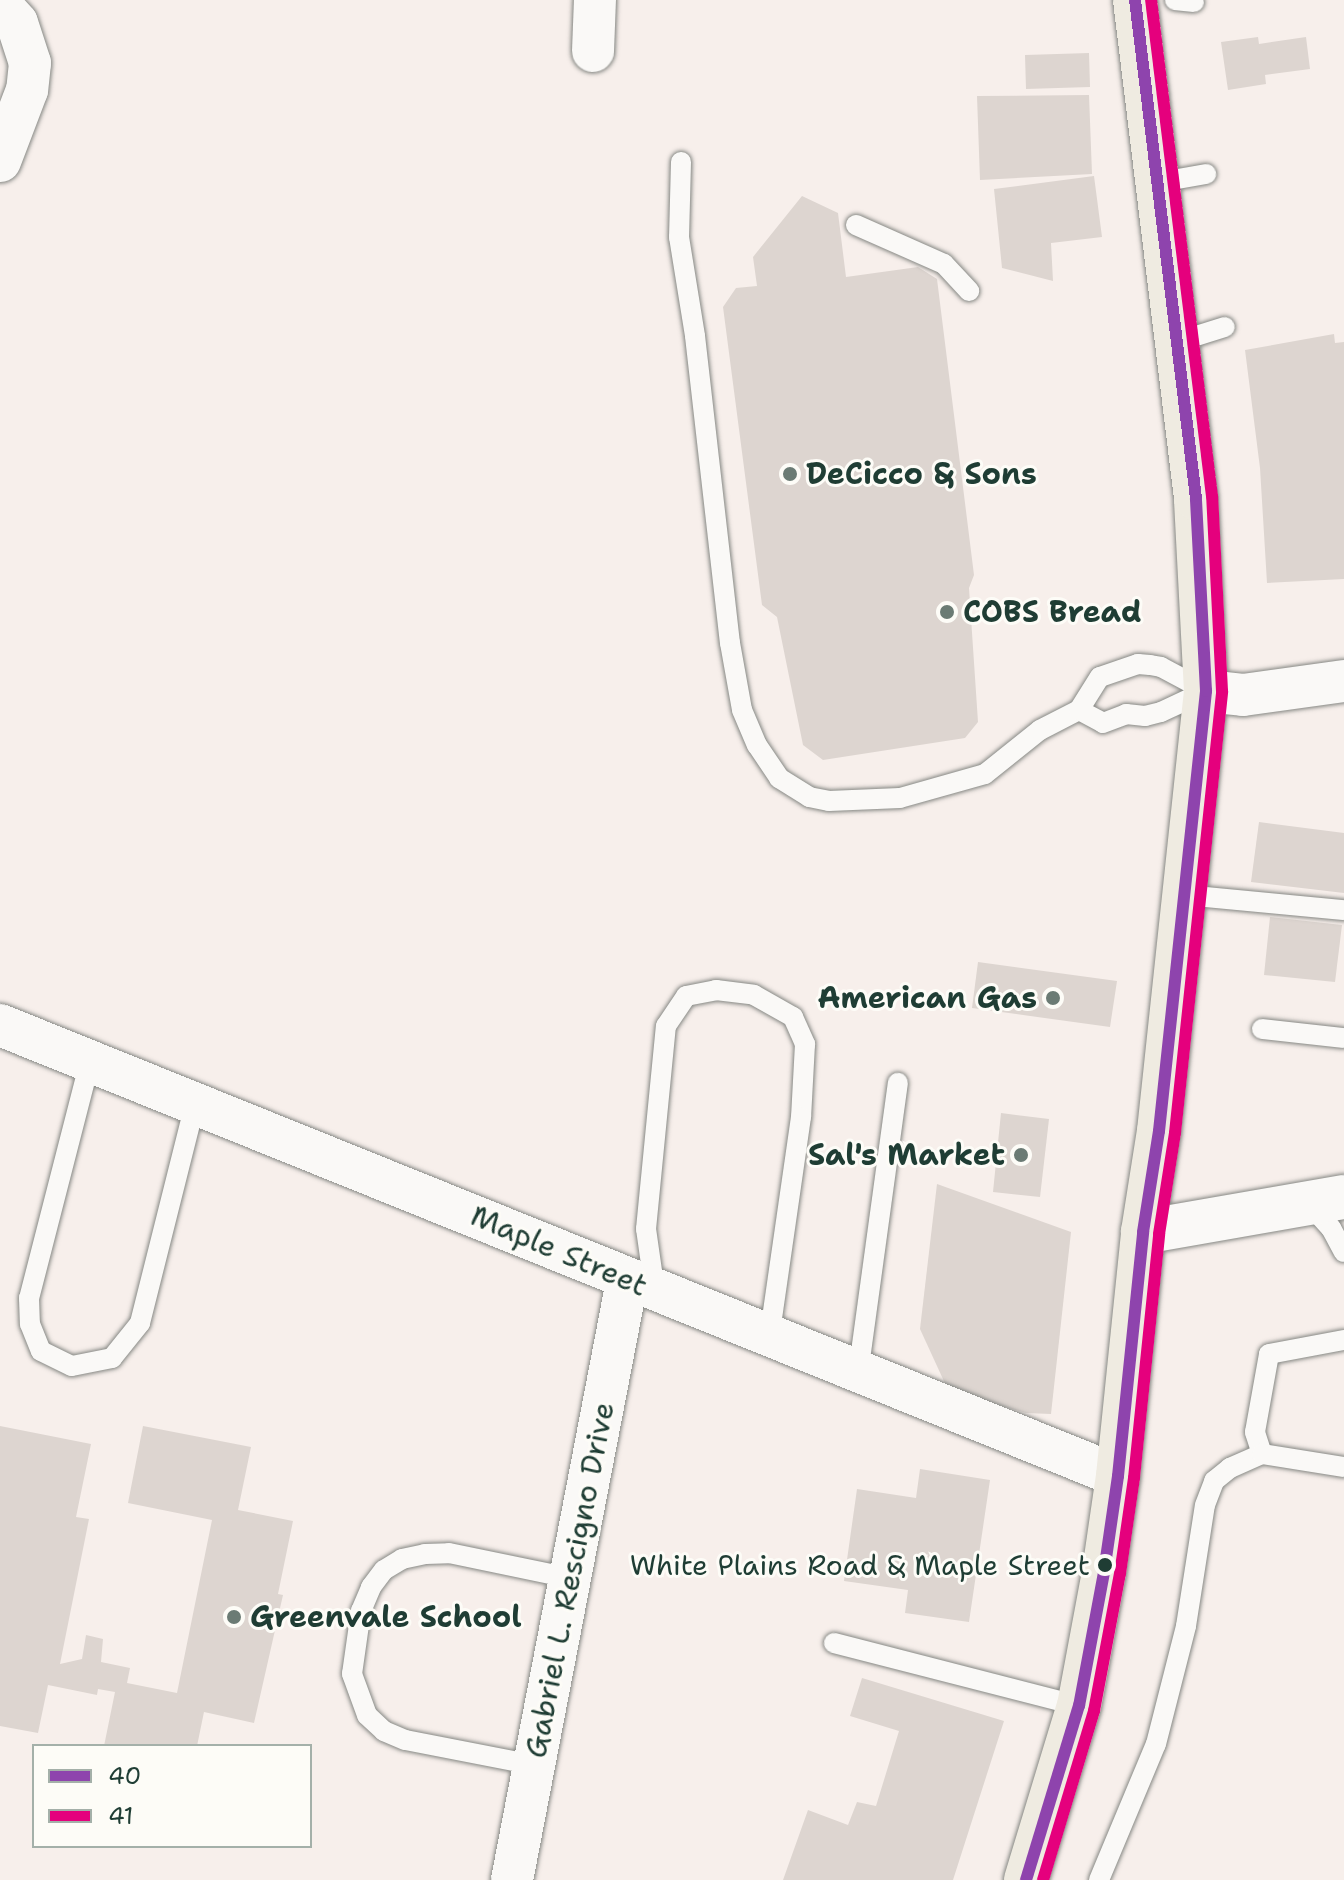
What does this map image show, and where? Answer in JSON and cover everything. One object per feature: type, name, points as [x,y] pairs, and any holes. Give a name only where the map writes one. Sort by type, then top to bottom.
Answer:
[{"type":"main road","points":[[1026,1880],[1079,1706],[1118,1476],[1206,691],[1196,498],[1135,0]]},
{"type":"street","points":[[593,51],[595,0]]},
{"type":"street","points":[[0,4],[17,23],[30,63],[27,90],[0,161]]},
{"type":"street","points":[[1206,691],[1243,695],[1344,681]]},
{"type":"street","name":"Maple Street","points":[[0,1025],[858,1374],[1118,1476]]},
{"type":"street","points":[[1143,1232],[1327,1201]]},
{"type":"street","name":"Gabriel L. Rescigno Drive","points":[[512,1880],[570,1578],[641,1286]]},
{"type":"lane","points":[[681,162],[679,237],[695,336],[730,643],[742,710],[757,745],[779,778],[809,797],[829,801],[900,798],[985,774],[1040,730],[1079,710],[1100,677],[1138,664],[1161,667],[1206,691]]},
{"type":"lane","points":[[1155,183],[1206,174]]},
{"type":"lane","points":[[856,225],[944,264],[969,291]]},
{"type":"lane","points":[[1177,342],[1225,327]]},
{"type":"lane","points":[[1079,710],[1103,723],[1126,714],[1145,716],[1161,712],[1206,691]]},
{"type":"lane","points":[[1184,895],[1344,910]]},
{"type":"lane","points":[[641,1286],[666,1026],[686,996],[716,990],[754,995],[793,1017],[805,1044],[801,1117],[769,1338]]},
{"type":"lane","points":[[1262,1029],[1344,1038]]},
{"type":"lane","points":[[90,1061],[29,1298],[30,1324],[41,1351],[72,1366],[112,1358],[140,1323],[195,1104]]},
{"type":"lane","points":[[858,1374],[898,1083]]},
{"type":"lane","points":[[1327,1201],[1331,1228],[1344,1252]]},
{"type":"lane","points":[[1262,1454],[1255,1432],[1269,1354],[1344,1340]]},
{"type":"lane","points":[[1099,1880],[1156,1744],[1186,1626],[1209,1493],[1214,1481],[1230,1468],[1262,1454],[1344,1467]]},
{"type":"lane","points":[[534,1765],[405,1740],[384,1731],[367,1715],[352,1674],[361,1611],[371,1587],[384,1570],[402,1559],[425,1554],[449,1553],[570,1578]]},
{"type":"lane","points":[[834,1643],[1079,1706]]},
{"type":"building","points":[[1258,37],[1259,44],[1306,37],[1310,69],[1265,75],[1266,84],[1228,90],[1221,42]]},
{"type":"building","points":[[1089,53],[1090,87],[1026,89],[1025,55]]},
{"type":"building","points":[[1089,95],[1092,174],[980,180],[977,96]]},
{"type":"building","points":[[1094,176],[1102,237],[1051,243],[1053,281],[1002,268],[994,189]]},
{"type":"building","points":[[802,196],[838,213],[846,277],[918,267],[937,279],[974,575],[969,588],[978,722],[965,738],[823,760],[803,745],[777,617],[762,605],[723,307],[736,288],[757,286],[753,257]]},
{"type":"building","points":[[1334,334],[1335,343],[1344,342],[1344,579],[1267,583],[1260,468],[1245,350]]},
{"type":"building","points":[[1259,822],[1344,833],[1344,893],[1251,882]]},
{"type":"building","points":[[1270,917],[1342,925],[1335,982],[1264,975]]},
{"type":"building","points":[[978,962],[1117,981],[1110,1027],[972,1008]]},
{"type":"building","name":"Sal's Market","points":[[1001,1113],[1049,1119],[1040,1197],[993,1192]]},
{"type":"building","points":[[937,1184],[1071,1232],[1051,1414],[1026,1413],[948,1390],[920,1329]]},
{"type":"building","points":[[0,1426],[91,1444],[76,1517],[89,1519],[60,1664],[82,1659],[86,1635],[103,1639],[101,1662],[130,1668],[127,1683],[177,1693],[212,1520],[128,1503],[143,1426],[251,1447],[238,1510],[293,1521],[278,1594],[283,1595],[254,1723],[204,1712],[197,1744],[104,1744],[115,1692],[98,1689],[97,1695],[48,1685],[38,1733],[0,1726]]},
{"type":"building","points":[[920,1469],[990,1480],[969,1622],[905,1613],[908,1590],[844,1581],[857,1489],[916,1498]]},
{"type":"building","points":[[862,1678],[1004,1721],[953,1880],[783,1880],[808,1810],[848,1825],[857,1802],[876,1806],[899,1731],[850,1716]]},
{"type":"transit line","name":"40","points":[[1026,1880],[1079,1706],[1104,1572],[1118,1476],[1143,1232],[1159,1131],[1206,691],[1196,498],[1135,0]]},
{"type":"transit line","name":"41","points":[[1043,1880],[1094,1711],[1120,1574],[1134,1478],[1159,1234],[1175,1133],[1222,691],[1212,496],[1151,0]]},
{"type":"place","name":"DeCicco & Sons","points":[[790,474]]},
{"type":"place","name":"COBS Bread","points":[[947,612]]},
{"type":"place","name":"American Gas","points":[[1053,998]]},
{"type":"place","name":"Sal's Market","points":[[1021,1155]]},
{"type":"place","name":"White Plains Road & Maple Street","points":[[1105,1565]]},
{"type":"place","name":"Greenvale School","points":[[234,1617]]}]
